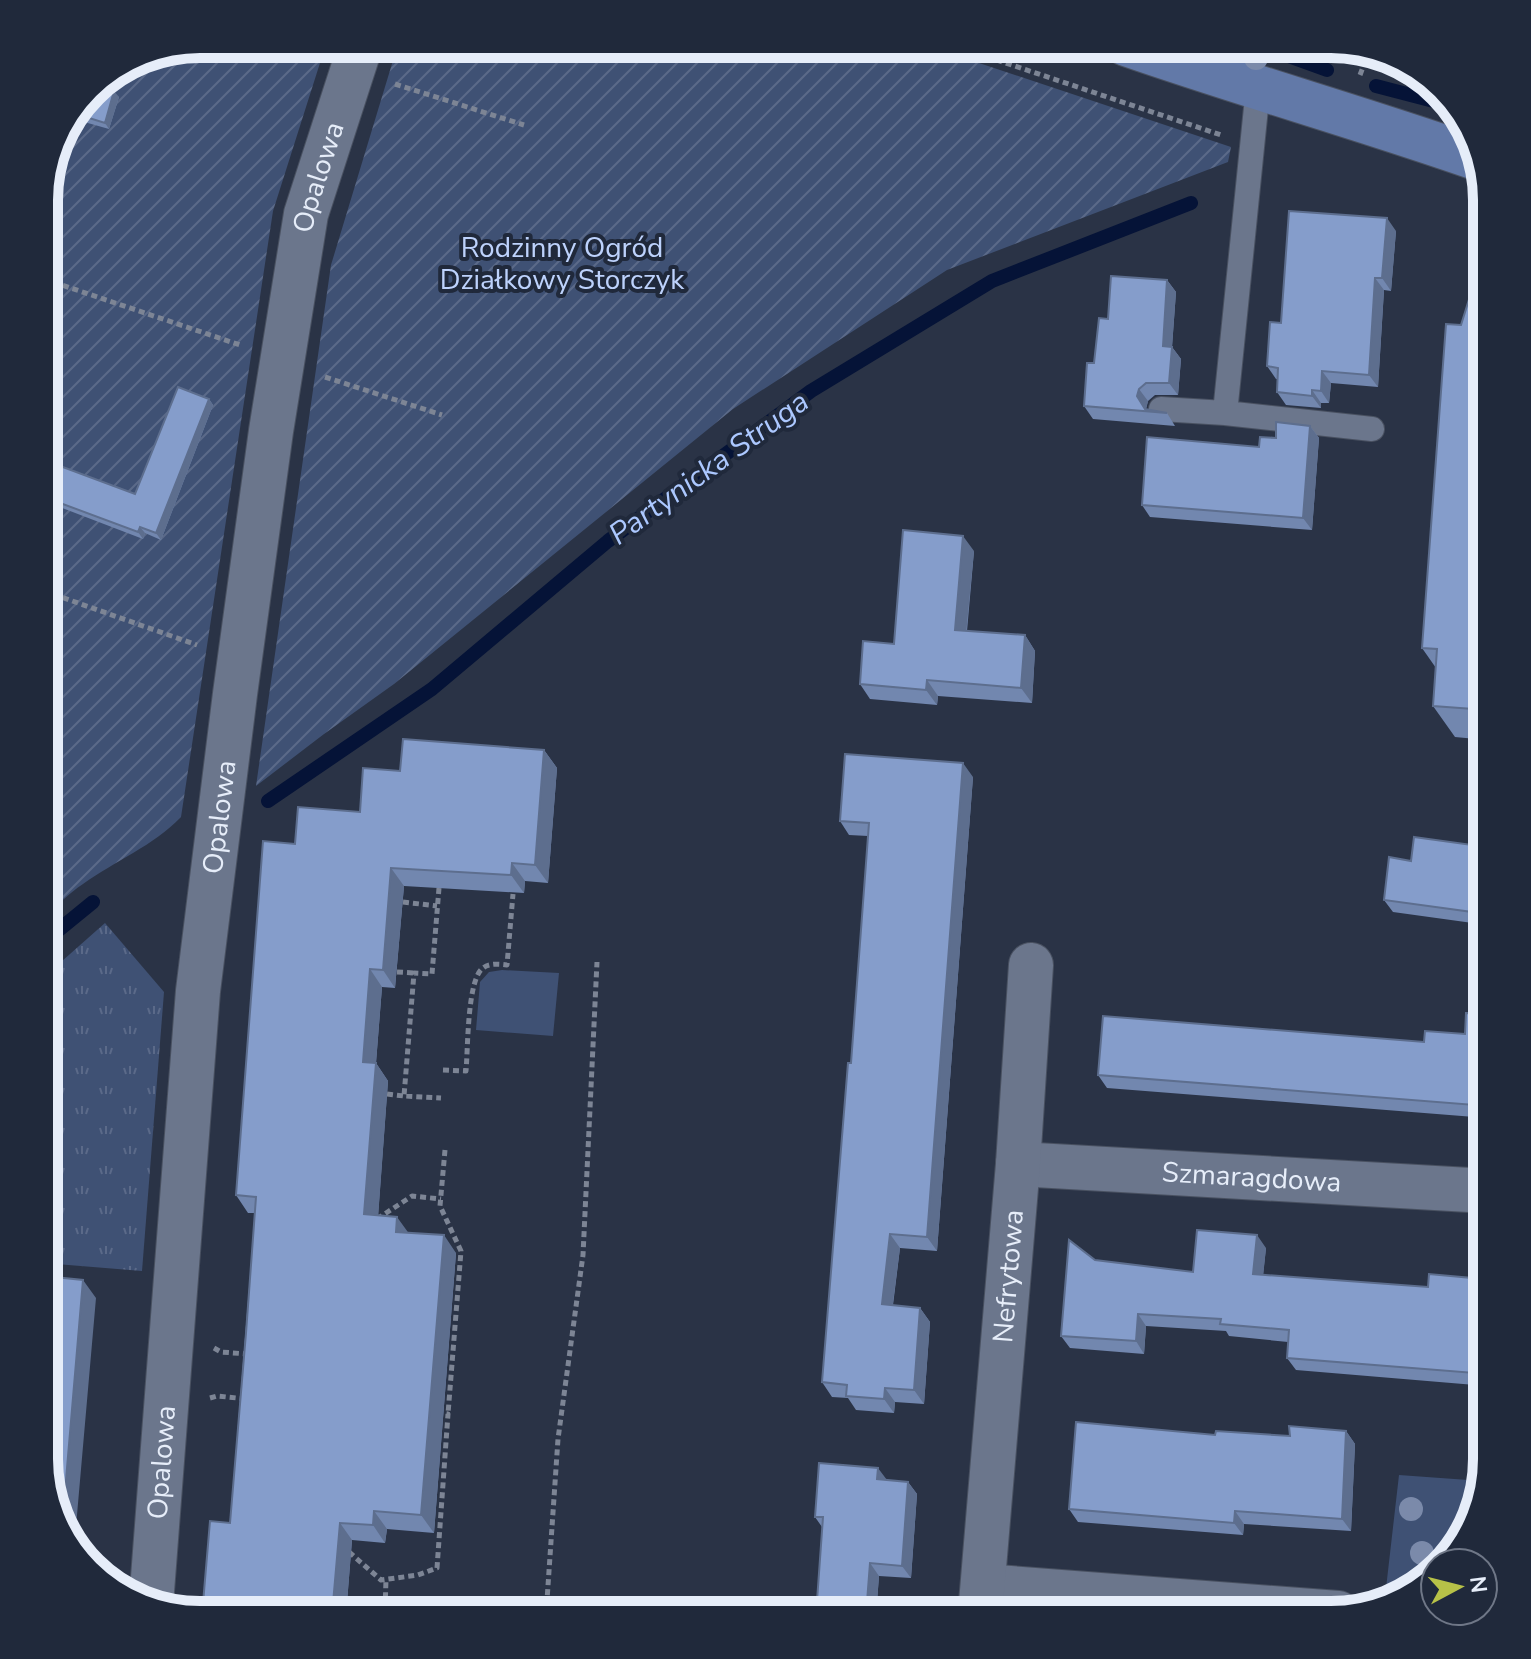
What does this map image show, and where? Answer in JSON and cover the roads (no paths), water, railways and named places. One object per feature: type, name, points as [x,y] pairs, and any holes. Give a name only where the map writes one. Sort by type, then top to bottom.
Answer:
[{"type":"street","name":"Opalowa","points":[[152,1592],[198,991],[235,694],[271,431],[306,214],[345,58]]},
{"type":"street","points":[[1188,58],[1258,88],[1465,154]]},
{"type":"street","name":"Nefrytowa","points":[[1009,1601],[982,1600],[1031,965]]},
{"type":"street","name":"Szmaragdowa","points":[[1018,1164],[1473,1190]]},
{"type":"lane","points":[[1225,413],[1258,88]]},
{"type":"lane","points":[[1161,409],[1372,429]]},
{"type":"waterway","points":[[1294,58],[1327,70]]},
{"type":"waterway","points":[[1376,86],[1434,101]]},
{"type":"waterway","name":"Partynicka Struga","points":[[268,801],[432,689],[608,541],[811,391],[992,281],[1191,203]]},
{"type":"waterway","name":"Partynicka Struga","points":[[58,931],[93,902]]},
{"type":"park label","name":"Rodzinny Ogród Działkowy Storczyk","points":[[562,264]]}]
